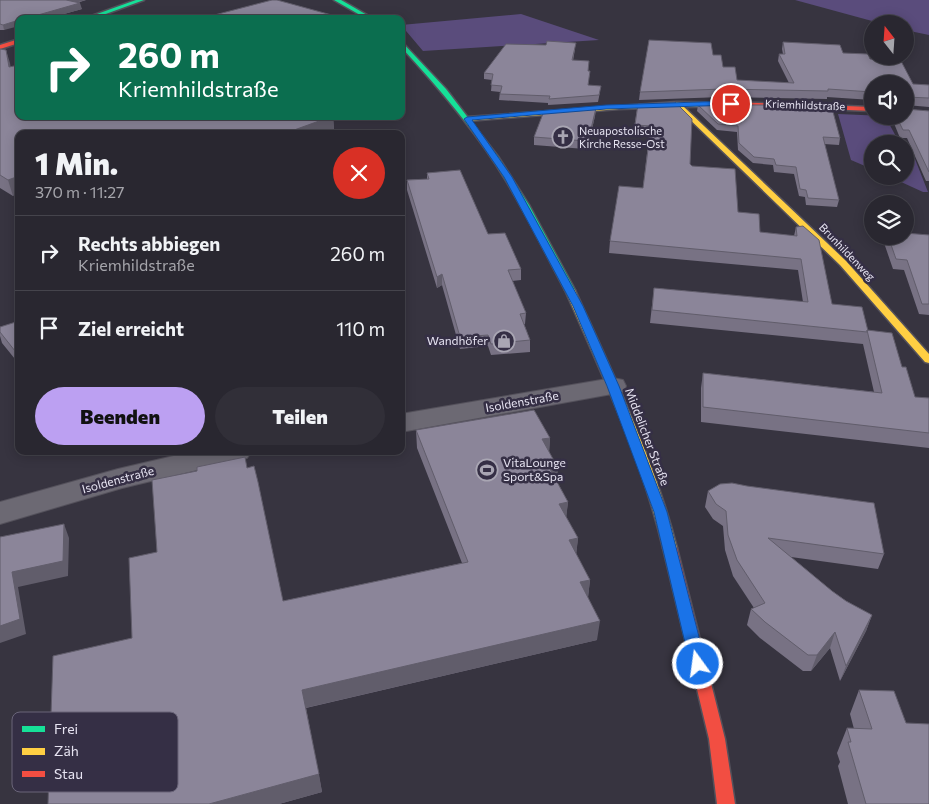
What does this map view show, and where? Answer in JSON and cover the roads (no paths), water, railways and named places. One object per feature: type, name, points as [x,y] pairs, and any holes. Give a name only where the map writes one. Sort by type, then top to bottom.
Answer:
[{"type":"street","points":[[98,15],[141,0]]},
{"type":"street","points":[[337,0],[364,15]]},
{"type":"street","points":[[0,47],[15,42]]},
{"type":"street","name":"Middelicher Straße","points":[[405,47],[429,72],[467,119],[513,185],[578,306],[613,386],[661,512],[716,739],[726,804]]},
{"type":"street","name":"Kriemhildstraße","points":[[467,119],[557,110],[677,104],[796,104],[864,108]]},
{"type":"street","name":"Brunhildenweg","points":[[677,104],[843,264],[929,360]]},
{"type":"street","name":"Isoldenstraße","points":[[405,421],[613,386]]},
{"type":"street","name":"Isoldenstraße","points":[[0,513],[118,479],[220,455]]},
{"type":"place","name":"Neuapostolische Kirche Resse-Ost","points":[[563,137]]},
{"type":"place","name":"Wandhöfer","points":[[504,341]]},
{"type":"place","name":"VitaLounge Sport&Spa","points":[[487,470]]}]
